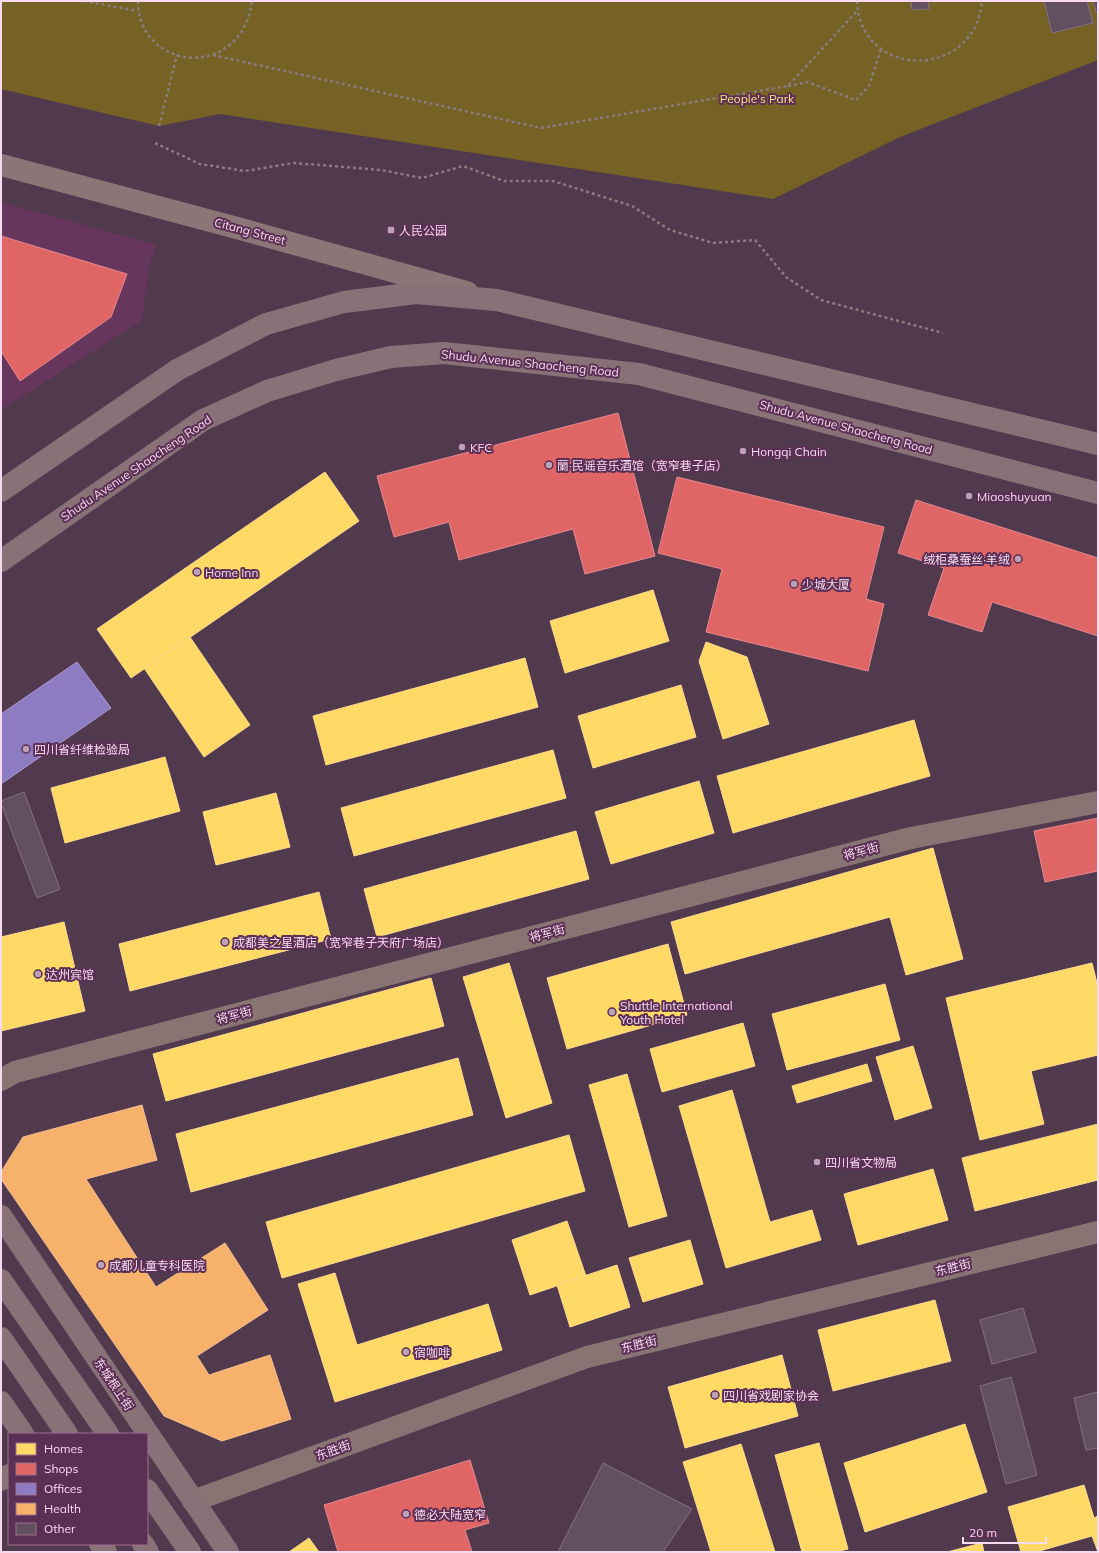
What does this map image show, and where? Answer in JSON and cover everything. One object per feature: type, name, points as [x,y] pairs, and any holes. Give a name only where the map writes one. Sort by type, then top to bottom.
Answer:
[{"type":"main road","name":"Citang Street","points":[[1,165],[497,300]]},
{"type":"main road","points":[[1,491],[176,370],[266,324],[344,302],[416,293],[497,300],[1098,444]]},
{"type":"main road","name":"Shudu Avenue Shaocheng Road","points":[[1,561],[203,420],[267,391],[336,370],[391,357],[444,353],[639,374],[1098,492]]},
{"type":"main road","name":"东城根上街","points":[[1,1216],[147,1433]]},
{"type":"main road","points":[[1,1280],[107,1433]]},
{"type":"main road","points":[[1,1338],[66,1433]]},
{"type":"main road","points":[[1,1402],[22,1433]]},
{"type":"main road","name":"东城根上街","points":[[148,1434],[228,1552]]},
{"type":"main road","points":[[148,1491],[190,1552]]},
{"type":"street","name":"将军街","points":[[1,1080],[15,1072],[911,838],[1098,802]]},
{"type":"street","name":"东胜街","points":[[193,1501],[587,1357],[1098,1232]]},
{"type":"path","points":[[84,1],[138,11]]},
{"type":"path","points":[[138,1],[138,11],[144,28],[155,43],[171,53],[189,58],[213,55],[225,49],[239,36],[249,20],[252,1]]},
{"type":"path","points":[[857,1],[862,25],[870,38],[881,49],[900,59],[920,62],[940,59],[958,48],[972,33],[981,14],[982,1]]},
{"type":"path","points":[[788,86],[858,10]]},
{"type":"path","points":[[213,55],[541,128],[807,82],[856,100],[869,86],[881,49]]},
{"type":"path","points":[[159,126],[177,54]]},
{"type":"path","points":[[155,143],[200,164],[244,171],[294,163],[381,170],[422,178],[463,166],[504,182],[553,181],[632,206],[670,230],[713,243],[755,240],[786,277],[821,300],[943,333]]},
{"type":"shaded area","points":[[1,202],[156,245],[149,266],[142,320],[1,410]]},
{"type":"green space","name":"People's Park","points":[[1,1],[1098,1],[1098,60],[900,137],[773,199],[220,114],[159,126],[1,89]]},
{"type":"building: Homes","points":[[325,472],[359,521],[131,678],[97,629]]},
{"type":"building: Homes","points":[[653,590],[669,641],[565,673],[550,621]]},
{"type":"building: Homes","points":[[190,637],[250,725],[204,757],[144,668]]},
{"type":"building: Homes","points":[[706,642],[747,657],[769,724],[723,739],[699,661]]},
{"type":"building: Homes","points":[[525,658],[538,707],[326,765],[313,716]]},
{"type":"building: Homes","points":[[681,685],[696,737],[593,768],[578,716]]},
{"type":"building: Homes","points":[[914,720],[930,776],[733,833],[717,776]]},
{"type":"building: Homes","points":[[553,750],[566,798],[354,856],[341,808]]},
{"type":"building: Homes","points":[[165,757],[180,811],[65,843],[51,788]]},
{"type":"building: Homes","points":[[699,781],[714,833],[611,864],[595,812]]},
{"type":"building: Homes","points":[[276,793],[290,847],[216,865],[203,812]]},
{"type":"building: Homes","points":[[576,831],[589,879],[377,937],[364,889]]},
{"type":"building: Homes","points":[[933,848],[963,959],[906,975],[890,917],[685,974],[671,922]]},
{"type":"building: Homes","name":"成都美之星酒店（宽窄巷子天府广场店）","points":[[319,892],[331,939],[130,991],[119,944]]},
{"type":"building: Homes","name":"达州宾馆","points":[[64,922],[85,1011],[1,1031],[1,937]]},
{"type":"building: Homes","points":[[668,944],[687,1015],[567,1049],[547,978]]},
{"type":"building: Homes","points":[[509,963],[552,1103],[506,1118],[463,977]]},
{"type":"building: Homes","points":[[1092,963],[1098,987],[1098,1055],[1031,1071],[1044,1124],[980,1140],[946,998]]},
{"type":"building: Homes","points":[[431,978],[444,1026],[166,1101],[153,1054]]},
{"type":"building: Homes","points":[[885,984],[900,1040],[787,1070],[772,1014]]},
{"type":"building: Homes","points":[[743,1023],[755,1066],[662,1092],[650,1049]]},
{"type":"building: Homes","points":[[913,1046],[932,1108],[895,1120],[876,1057]]},
{"type":"building: Homes","points":[[458,1058],[473,1115],[191,1192],[176,1134]]},
{"type":"building: Homes","points":[[867,1064],[872,1081],[797,1103],[792,1086]]},
{"type":"building: Homes","points":[[627,1074],[667,1216],[629,1227],[589,1085]]},
{"type":"building: Homes","points":[[732,1090],[770,1222],[812,1210],[821,1240],[726,1268],[679,1106]]},
{"type":"building: Homes","points":[[1098,1124],[1098,1180],[975,1211],[962,1158]]},
{"type":"building: Homes","points":[[569,1135],[585,1191],[282,1278],[266,1222]]},
{"type":"building: Homes","points":[[933,1169],[948,1220],[858,1245],[844,1194]]},
{"type":"building: Homes","points":[[567,1221],[586,1276],[530,1295],[512,1240]]},
{"type":"building: Homes","points":[[690,1240],[703,1284],[643,1302],[629,1258]]},
{"type":"building: Homes","points":[[617,1265],[630,1307],[570,1327],[557,1285]]},
{"type":"building: Homes","points":[[335,1273],[357,1345],[488,1304],[502,1350],[335,1402],[298,1284]]},
{"type":"building: Homes","points":[[935,1300],[951,1361],[833,1391],[818,1330]]},
{"type":"building: Homes","points":[[782,1355],[798,1416],[685,1448],[668,1387]]},
{"type":"building: Homes","points":[[965,1424],[987,1492],[865,1532],[844,1463]]},
{"type":"building: Homes","points":[[819,1443],[848,1549],[836,1552],[802,1552],[775,1455]]},
{"type":"building: Homes","points":[[741,1444],[775,1552],[711,1552],[683,1462]]},
{"type":"building: Homes","points":[[1084,1485],[1094,1518],[1098,1516],[1098,1552],[1092,1536],[1036,1552],[1021,1552],[1008,1507]]},
{"type":"building: Homes","points":[[309,1538],[319,1552],[289,1552]]},
{"type":"building: Homes","points":[[982,1543],[984,1552],[947,1552]]},
{"type":"building: Shops","points":[[1,236],[127,274],[111,317],[20,381],[1,351]]},
{"type":"building: Shops","points":[[618,413],[655,556],[585,574],[573,529],[459,560],[449,522],[394,537],[377,476]]},
{"type":"building: Shops","name":"少城大厦","points":[[677,477],[884,527],[866,599],[884,604],[868,671],[706,632],[722,569],[658,553]]},
{"type":"building: Shops","points":[[916,500],[1098,558],[1098,636],[992,602],[982,632],[928,615],[944,568],[898,553]]},
{"type":"building: Shops","points":[[1098,818],[1098,871],[1045,882],[1034,831]]},
{"type":"building: Shops","name":"德必大陆宽窄","points":[[470,1460],[489,1523],[465,1530],[472,1552],[338,1552],[324,1505]]},
{"type":"building: Offices","name":"四川省纤维检验局","points":[[77,662],[111,708],[1,784],[1,714]]},
{"type":"building: Health","name":"成都儿童专科医院","points":[[142,1105],[157,1160],[86,1179],[156,1287],[225,1243],[268,1310],[197,1356],[209,1375],[270,1355],[291,1419],[222,1441],[164,1416],[1,1179],[1,1172],[23,1137]]},
{"type":"building: Other","points":[[911,1],[928,1],[929,9],[912,10]]},
{"type":"building: Other","points":[[1044,1],[1087,1],[1093,23],[1052,33]]},
{"type":"building: Other","points":[[1093,1],[1098,1],[1098,11],[1096,12]]},
{"type":"building: Other","points":[[24,792],[60,889],[37,898],[1,803],[1,801]]},
{"type":"building: Other","points":[[1023,1308],[1036,1352],[992,1364],[980,1320]]},
{"type":"building: Other","points":[[1011,1377],[1037,1475],[1006,1484],[980,1386]]},
{"type":"building: Other","points":[[1098,1392],[1098,1448],[1086,1450],[1074,1398]]},
{"type":"building: Other","points":[[603,1463],[692,1509],[663,1552],[558,1552]]},
{"type":"place","name":"人民公园","points":[[391,230]]},
{"type":"place","name":"KFC","points":[[462,447]]},
{"type":"place","name":"Hongqi Chain","points":[[743,451]]},
{"type":"place","name":"蘭·民谣音乐酒馆（宽窄巷子店）","points":[[549,465]]},
{"type":"place","name":"Miaoshuyuan","points":[[969,496]]},
{"type":"place","name":"绒柜桑蚕丝·羊绒","points":[[1018,559]]},
{"type":"place","name":"Home Inn","points":[[197,572]]},
{"type":"place","name":"少城大厦","points":[[794,584]]},
{"type":"place","name":"四川省纤维检验局","points":[[26,749]]},
{"type":"place","name":"成都美之星酒店（宽窄巷子天府广场店）","points":[[225,942]]},
{"type":"place","name":"达州宾馆","points":[[38,974]]},
{"type":"place","name":"Shuttle International Youth Hotel","points":[[612,1012]]},
{"type":"place","name":"四川省文物局","points":[[817,1162]]},
{"type":"place","name":"成都儿童专科医院","points":[[101,1265]]},
{"type":"place","name":"宿咖啡","points":[[406,1352]]},
{"type":"place","name":"四川省戏剧家协会","points":[[715,1395]]},
{"type":"place","name":"德必大陆宽窄","points":[[406,1514]]}]
